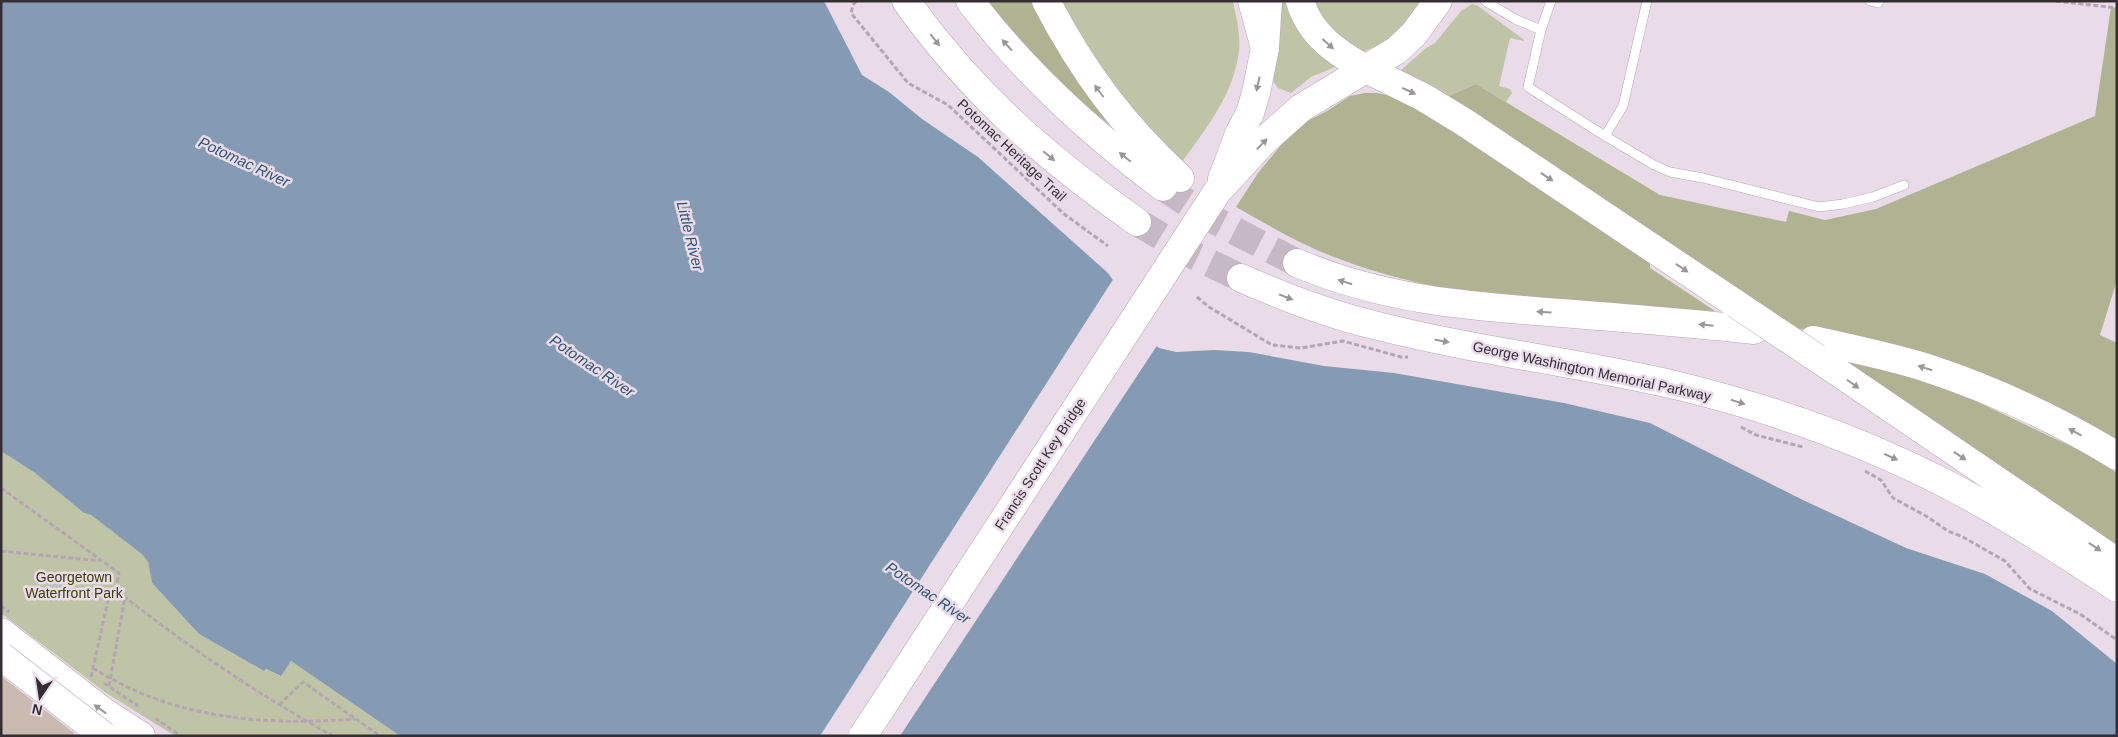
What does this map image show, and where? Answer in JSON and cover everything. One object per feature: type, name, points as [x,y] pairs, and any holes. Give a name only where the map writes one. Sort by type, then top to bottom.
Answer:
[{"type":"highway","points":[[906,1],[957,68],[998,110],[1063,167],[1137,222]]},
{"type":"highway","points":[[970,1],[1012,51],[1053,93],[1117,150],[1172,182],[1150,150],[1106,100],[1081,64],[1046,1]]},
{"type":"highway","points":[[1252,1],[1264,48]]},
{"type":"highway","points":[[1217,192],[1239,134],[1250,114],[1256,93],[1264,48],[1268,1]]},
{"type":"highway","points":[[1300,1],[1317,33],[1330,46],[1366,69],[1423,98],[1464,122],[1736,304],[1815,349],[2117,562]]},
{"type":"highway","points":[[1217,192],[1266,140],[1301,108],[1397,50],[1414,34],[1438,1]]},
{"type":"highway","name":"Francis Scott Key Bridge","points":[[863,736],[1217,192]]},
{"type":"highway","points":[[1297,263],[1345,282],[1417,299],[1474,306],[1754,330]]},
{"type":"highway","name":"George Washington Memorial Parkway","points":[[1241,278],[1293,300],[1373,325],[1427,338],[1596,368],[1679,386],[1735,401],[1819,429],[1873,450],[1950,486],[2026,529],[2117,588]]},
{"type":"highway","points":[[1815,349],[1906,362],[1978,387],[2057,422],[2117,456]]},
{"type":"highway","points":[[1,632],[104,712],[141,736]]},
{"type":"highway","points":[[1,656],[104,736]]},
{"type":"lane","points":[[1485,1],[1515,19],[1541,30]]},
{"type":"lane","points":[[1551,1],[1541,30],[1528,87],[1654,165],[1670,172],[1703,178],[1819,207],[1874,197],[1904,185]]},
{"type":"lane","points":[[1605,136],[1623,106],[1647,1]]},
{"type":"lane","points":[[1870,1],[1878,3],[1879,1]]},
{"type":"path","name":"Potomac Heritage Trail","points":[[856,1],[851,13],[908,83],[948,105],[1064,214],[1108,246]]},
{"type":"path","points":[[2056,1],[2117,8]]},
{"type":"path","points":[[1197,297],[1209,307],[1272,345],[1301,348],[1343,341],[1401,357],[1415,357]]},
{"type":"path","points":[[1740,426],[1756,435],[1809,449]]},
{"type":"path","points":[[1860,469],[1881,480],[1893,498],[1926,516],[1948,531],[1964,537],[2005,561],[2030,589],[2080,614],[2117,640]]},
{"type":"path","points":[[1,488],[119,573],[116,590],[109,596],[90,678]]},
{"type":"path","points":[[1,551],[101,561]]},
{"type":"path","points":[[116,590],[198,650],[279,705],[333,736]]},
{"type":"path","points":[[109,686],[125,597]]},
{"type":"path","points":[[93,668],[110,679],[153,698],[198,712],[270,721],[355,719]]},
{"type":"path","points":[[279,705],[303,682],[380,736]]},
{"type":"green space","points":[[981,1],[1036,1],[1061,48],[1112,127],[1057,83]]},
{"type":"green space","points":[[1053,1],[1233,1],[1238,26],[1239,51],[1232,82],[1218,110],[1182,162],[1137,128]]},
{"type":"green space","points":[[1280,1],[1288,1],[1337,62],[1335,67],[1311,77],[1291,93],[1278,88],[1273,81]]},
{"type":"green space","points":[[1310,1],[1420,1],[1396,32],[1381,43],[1362,52],[1346,42],[1333,30]]},
{"type":"green space","points":[[1472,4],[1478,6],[1524,41],[1510,38],[1499,86],[1510,89],[1512,93],[1506,102],[1476,84],[1444,98],[1399,72],[1426,48],[1435,43],[1461,11]]},
{"type":"green space","points":[[2111,7],[2117,8],[2117,280],[2100,335],[2117,343],[2117,440],[1853,339],[1783,326],[1522,144],[1444,98],[1476,84],[1660,195],[1786,222],[1789,211],[1825,220],[1876,209],[2095,116]]},
{"type":"green space","points":[[1365,93],[1402,98],[1650,256],[1650,268],[1715,311],[1522,300],[1427,285],[1380,273],[1321,252],[1236,207],[1258,173],[1296,127],[1327,111],[1350,96]]},
{"type":"green space","points":[[1836,359],[1914,377],[1976,401],[2089,455],[2117,473],[2117,552]]},
{"type":"green space","name":"Georgetown Waterfront Park","points":[[1,451],[35,473],[84,513],[91,515],[143,555],[148,562],[152,583],[199,634],[264,671],[266,669],[280,676],[291,661],[400,736],[175,736],[106,693],[1,613]]},
{"type":"water","points":[[1,1],[824,1],[862,75],[889,92],[922,119],[978,157],[1108,273],[1121,292],[1145,337],[1159,348],[1176,352],[1214,350],[1249,352],[1324,366],[1394,373],[1564,403],[1650,423],[1803,500],[1906,548],[1985,574],[2052,611],[2117,664],[2117,736],[400,736],[291,661],[281,676],[266,669],[264,671],[199,634],[152,583],[148,562],[143,555],[91,515],[84,513],[35,473],[1,451]]},
{"type":"pier","points":[[1114,278],[1124,291],[1132,314],[1147,335],[1158,344],[900,736],[820,736]]},
{"type":"building","points":[[1,676],[74,733],[73,736],[1,736]]},
{"type":"tunnel","points":[[1163,187],[1212,219],[1297,263]]},
{"type":"tunnel","points":[[1137,222],[1189,253],[1241,278]]},
{"type":"water label","name":"Potomac River","points":[[244,162]]},
{"type":"water label","name":"Little River","points":[[690,236]]},
{"type":"water label","name":"Potomac River","points":[[592,366]]},
{"type":"water label","name":"Potomac River","points":[[928,593]]}]
